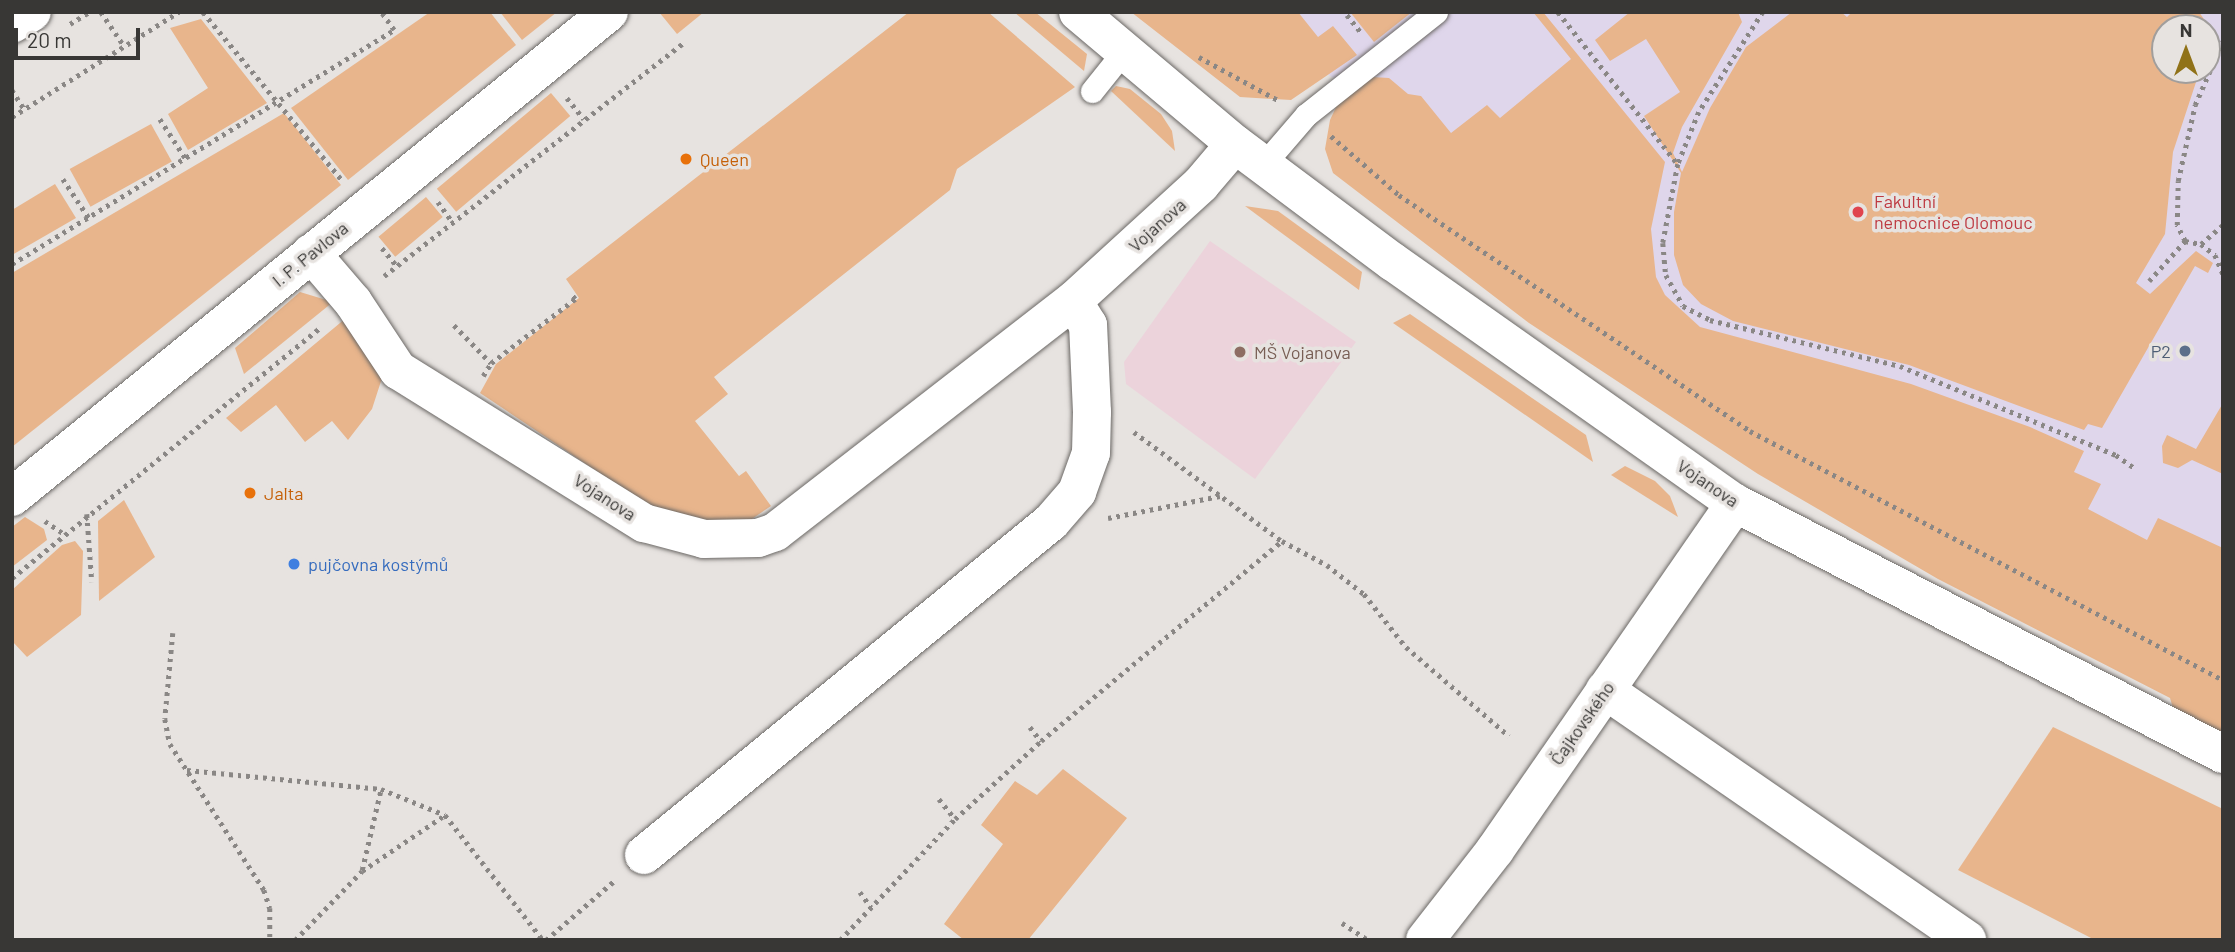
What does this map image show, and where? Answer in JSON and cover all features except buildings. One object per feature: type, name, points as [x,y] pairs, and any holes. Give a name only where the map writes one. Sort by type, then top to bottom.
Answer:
[{"type":"street","points":[[12,24],[32,12]]},
{"type":"street","name":"I. P. Pavlova","points":[[12,497],[609,12]]},
{"type":"street","name":"Vojanova","points":[[1077,12],[1249,155],[1735,503],[2223,754]]},
{"type":"street","name":"Vojanova","points":[[311,253],[353,302],[398,370],[644,523],[704,539],[758,538],[775,532],[1073,301],[1201,184],[1249,155]]},
{"type":"street","points":[[643,855],[1052,522],[1077,492],[1091,453],[1092,412],[1088,325],[1073,301]]},
{"type":"street","name":"Čajkovského","points":[[1424,940],[1494,850],[1735,503]]},
{"type":"street","points":[[1605,690],[1967,940]]},
{"type":"lane","points":[[1249,155],[1307,115],[1436,12]]},
{"type":"lane","points":[[1092,92],[1124,51]]},
{"type":"path","points":[[101,12],[125,47]]},
{"type":"path","points":[[12,117],[179,12]]},
{"type":"path","points":[[203,12],[365,209]]},
{"type":"path","points":[[12,264],[280,103],[394,30],[381,12]]},
{"type":"path","points":[[1558,12],[1678,164]]},
{"type":"path","points":[[1763,12],[1699,112],[1678,164],[1662,243],[1666,275],[1683,306],[1710,320],[1900,366],[2116,455],[2136,469]]},
{"type":"path","points":[[2185,241],[2177,225],[2178,181],[2195,106],[2223,41]]},
{"type":"path","points":[[397,266],[682,44]]},
{"type":"path","points":[[118,52],[122,58]]},
{"type":"path","points":[[1197,56],[1307,115],[1399,195],[1750,431],[2223,680]]},
{"type":"path","points":[[12,90],[24,118]]},
{"type":"path","points":[[564,95],[584,120]]},
{"type":"path","points":[[160,119],[186,159]]},
{"type":"path","points":[[63,179],[89,218]]},
{"type":"path","points":[[2201,244],[2223,225]]},
{"type":"path","points":[[2185,241],[2201,244],[2215,255],[2223,274]]},
{"type":"path","points":[[2149,281],[2185,241]]},
{"type":"path","points":[[454,325],[491,363],[575,299],[570,293]]},
{"type":"path","points":[[12,578],[87,513],[330,320]]},
{"type":"path","points":[[1121,423],[1282,541],[1326,565],[1364,594],[1406,648],[1509,736]]},
{"type":"path","points":[[1093,520],[1221,496]]},
{"type":"path","points":[[87,513],[92,582]]},
{"type":"path","points":[[840,940],[956,819],[1041,741],[1282,541]]},
{"type":"path","points":[[173,634],[164,719],[170,744],[264,890],[270,908],[270,940]]},
{"type":"path","points":[[1030,727],[1041,741]]},
{"type":"path","points":[[187,770],[381,789],[446,815],[545,940],[643,855]]},
{"type":"path","points":[[362,871],[381,789]]},
{"type":"path","points":[[940,799],[956,819]]},
{"type":"path","points":[[295,940],[362,871],[446,815]]},
{"type":"path","points":[[860,892],[871,906]]},
{"type":"path","points":[[1342,923],[1358,937],[1368,940]]},
{"type":"shaded area","points":[[430,12],[490,12],[516,45],[348,180],[291,108]]},
{"type":"shaded area","points":[[500,12],[557,12],[522,40]]},
{"type":"shaded area","points":[[659,12],[704,12],[677,34]]},
{"type":"shaded area","points":[[909,12],[988,12],[1075,87],[957,169],[950,190],[714,377],[728,394],[695,421],[739,476],[746,471],[771,506],[731,533],[647,505],[480,393],[496,364],[579,298],[566,279]]},
{"type":"shaded area","points":[[1014,12],[1035,12],[1087,54],[1084,71]]},
{"type":"shaded area","points":[[1131,12],[1298,12],[1318,37],[1333,26],[1357,55],[1291,100],[1240,97]]},
{"type":"shaded area","name":"Fakultní nemocnice Olomouc","points":[[1240,12],[2223,12],[2223,646],[1936,505]]},
{"type":"shaded area","points":[[1350,12],[1412,12],[1374,42]]},
{"type":"shaded area","points":[[1533,12],[1543,12],[1665,162],[1651,229],[1656,277],[1665,295],[1700,327],[1911,384],[2030,427],[2084,451],[2074,472],[2101,484],[2088,509],[2147,540],[2158,518],[2223,548],[2223,735],[2173,708],[2170,698],[1938,579],[1758,474],[1529,323],[1333,173],[1325,149],[1330,120],[1339,101],[1372,77],[1389,78],[1408,94],[1421,96],[1451,133],[1487,105],[1500,118],[1571,59]]},
{"type":"shaded area","points":[[1630,12],[1738,12],[1742,22],[1682,127],[1673,153],[1682,172],[1710,108],[1746,47],[1792,12],[1841,12],[1847,17],[1852,12],[2199,12],[2200,14],[2151,14],[2151,84],[2195,84],[2173,152],[2165,234],[2136,283],[2150,294],[2196,251],[2213,263],[2208,273],[2195,266],[2102,428],[2088,424],[2084,430],[1909,365],[1733,321],[1701,304],[1683,285],[1674,255],[1674,212],[1681,173],[1644,116],[1680,92],[1646,39],[1610,61],[1595,40]]},
{"type":"shaded area","points":[[201,19],[267,103],[188,150],[168,114],[208,88],[170,28]]},
{"type":"shaded area","points":[[1116,86],[1130,89],[1161,114],[1172,131],[1175,151],[1111,91]]},
{"type":"shaded area","points":[[551,93],[570,116],[456,212],[437,189]]},
{"type":"shaded area","points":[[284,113],[341,185],[12,447],[12,273]]},
{"type":"shaded area","points":[[151,124],[172,162],[91,207],[70,169]]},
{"type":"shaded area","points":[[55,184],[76,218],[12,255],[12,210]]},
{"type":"shaded area","points":[[426,197],[443,217],[395,257],[379,237]]},
{"type":"shaded area","points":[[1245,206],[1278,211],[1362,272],[1359,290]]},
{"type":"shaded area","name":"MŠ Vojanova","points":[[1210,241],[1356,342],[1255,479],[1126,384],[1124,362]]},
{"type":"shaded area","points":[[300,292],[333,302],[244,374],[235,348]]},
{"type":"shaded area","points":[[1410,314],[1586,435],[1593,462],[1393,323]]},
{"type":"shaded area","points":[[346,318],[383,375],[372,409],[348,440],[332,421],[305,442],[276,405],[241,432],[226,418]]},
{"type":"shaded area","points":[[2223,403],[2223,474],[2192,460],[2178,468],[2163,463],[2162,446],[2167,435],[2196,449]]},
{"type":"shaded area","points":[[1625,466],[1655,481],[1670,496],[1678,517],[1611,475]]},
{"type":"shaded area","points":[[124,500],[155,557],[99,601],[98,521]]},
{"type":"shaded area","points":[[25,517],[44,529],[47,540],[12,567],[12,527]]},
{"type":"shaded area","points":[[75,541],[83,551],[81,615],[27,657],[12,641],[12,590],[62,545]]},
{"type":"shaded area","points":[[2053,727],[2223,809],[2223,940],[2095,940],[1958,870]]},
{"type":"shaded area","points":[[1063,769],[1127,818],[1028,940],[964,940],[944,924],[1003,844],[981,825],[1015,781],[1037,795]]},
{"type":"place","name":"Queen","points":[[686,159]]},
{"type":"place","name":"Fakultní nemocnice Olomouc","points":[[1858,212]]},
{"type":"place","name":"P2","points":[[2185,351]]},
{"type":"place","name":"MŠ Vojanova","points":[[1240,352]]},
{"type":"place","name":"Jalta","points":[[250,493]]},
{"type":"place","name":"pujčovna kostýmů","points":[[294,564]]}]
